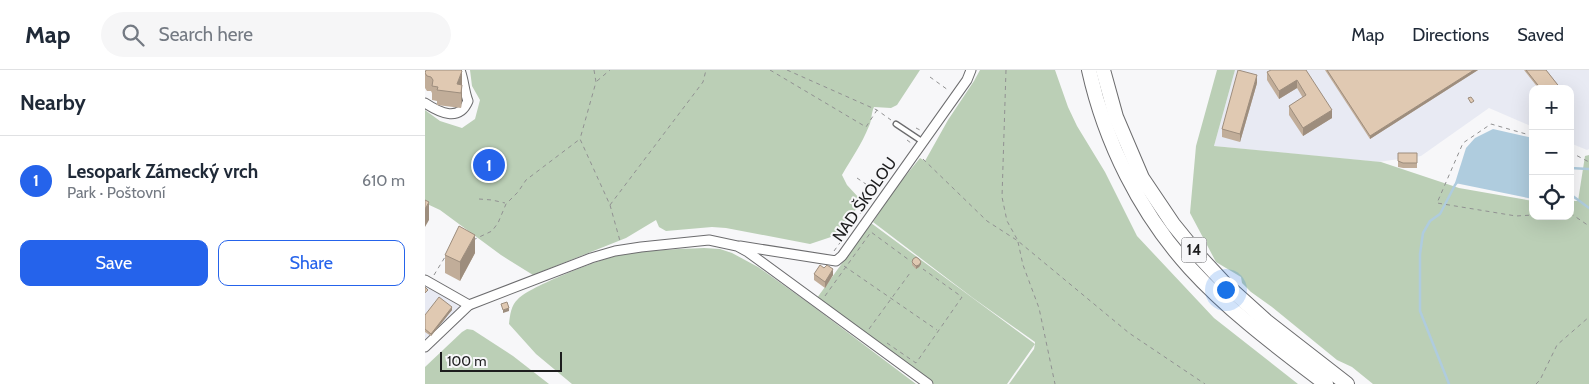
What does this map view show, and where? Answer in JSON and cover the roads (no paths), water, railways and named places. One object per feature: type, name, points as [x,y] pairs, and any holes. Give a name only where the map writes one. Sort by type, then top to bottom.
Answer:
[{"type":"highway","name":"14","points":[[1089,70],[1104,121],[1121,164],[1139,199],[1166,237],[1189,267],[1223,301],[1326,384]]},
{"type":"highway","name":"14","points":[[1103,70],[1116,117],[1143,178],[1173,224],[1225,284],[1266,321],[1347,384]]},
{"type":"street","points":[[425,103],[448,114],[457,113],[465,109],[468,101],[465,93],[465,82],[460,70]]},
{"type":"street","name":"NAD ŠKOLOU","points":[[469,305],[591,258],[615,251],[684,242],[709,240],[836,261],[851,245],[914,147],[923,142],[967,80],[971,70]]},
{"type":"street","name":"NAD ŠKOLOU","points":[[737,246],[928,384]]},
{"type":"street","points":[[425,347],[469,305],[427,281]]},
{"type":"lane","points":[[896,124],[923,142]]},
{"type":"water","points":[[1493,129],[1529,137],[1529,198],[1455,183],[1466,148],[1475,138]]},
{"type":"waterway","points":[[1574,168],[1589,169]]},
{"type":"waterway","points":[[1449,384],[1420,311],[1420,254],[1423,233],[1430,221],[1440,214],[1458,181]]},
{"type":"waterway","points":[[1574,197],[1589,208]]},
{"type":"place","name":"Lesopark Zámecký vrch","points":[[489,165]]}]
